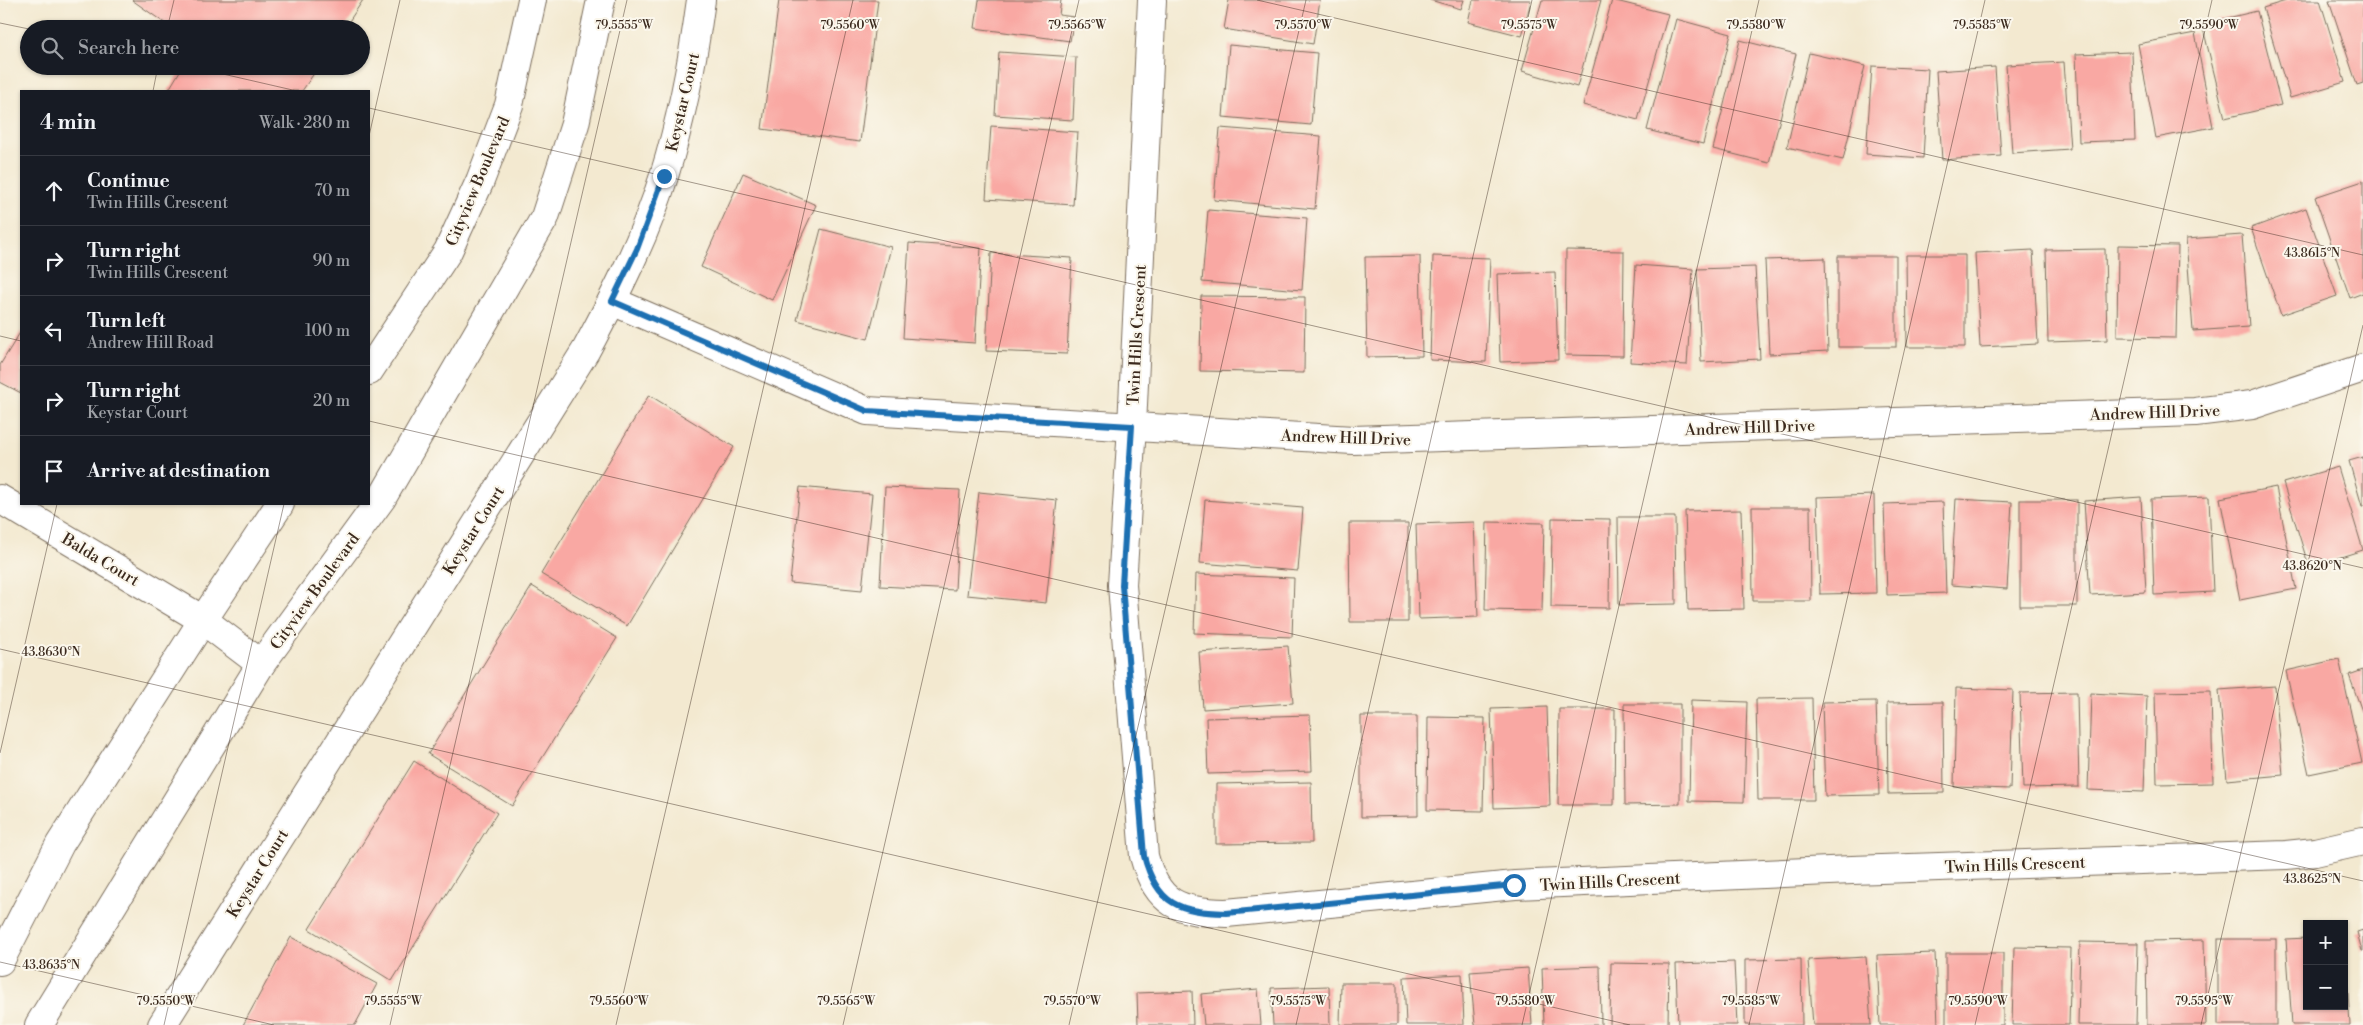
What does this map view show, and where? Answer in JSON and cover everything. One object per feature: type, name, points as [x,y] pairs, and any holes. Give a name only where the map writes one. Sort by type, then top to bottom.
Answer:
[{"type":"street","name":"Cityview Boulevard","points":[[370,369],[448,251],[480,181],[509,105],[532,0]]},
{"type":"street","name":"Cityview Boulevard","points":[[39,1025],[261,664],[382,498],[545,217],[575,124],[601,0]]},
{"type":"street","name":"Keystar Court","points":[[162,1025],[571,373],[612,301],[637,249],[664,176],[693,58],[701,0]]},
{"type":"street","name":"Twin Hills Crescent","points":[[1152,0],[1132,426],[1122,585],[1144,856],[1149,876],[1163,895],[1179,906],[1195,912],[1226,913],[1514,885],[1852,870],[2286,855],[2315,852],[2363,841]]},
{"type":"street","name":"Andrew Hill Drive","points":[[612,301],[867,411],[1353,440],[1406,440],[2195,412],[2237,408],[2272,400],[2363,368]]},
{"type":"street","name":"Balda Court","points":[[0,499],[203,620]]},
{"type":"street","points":[[0,961],[60,844],[203,620],[279,505]]},
{"type":"street","points":[[203,620],[261,664]]},
{"type":"building","points":[[132,0],[363,0],[350,20],[160,20]]},
{"type":"building","points":[[779,0],[878,0],[860,142],[762,129]]},
{"type":"building","points":[[979,0],[1061,0],[1059,15],[1074,17],[1070,41],[975,28]]},
{"type":"building","points":[[1229,0],[1320,0],[1313,44],[1224,29]]},
{"type":"building","points":[[1430,0],[1464,0],[1461,9]]},
{"type":"building","points":[[1473,0],[1531,0],[1522,36],[1468,22]]},
{"type":"building","points":[[1542,0],[1601,0],[1577,87],[1522,71]]},
{"type":"building","points":[[1612,0],[1668,14],[1638,120],[1583,105]]},
{"type":"building","points":[[2289,0],[2320,0],[2345,82],[2290,98],[2263,8]]},
{"type":"building","points":[[2329,0],[2363,0],[2363,83],[2357,85]]},
{"type":"building","points":[[2257,11],[2281,105],[2225,118],[2202,24]]},
{"type":"building","points":[[1676,19],[1731,34],[1703,144],[1647,130]]},
{"type":"building","points":[[2195,33],[2213,127],[2156,138],[2138,44]]},
{"type":"building","points":[[1740,40],[1796,54],[1769,163],[1713,149]]},
{"type":"building","points":[[1229,45],[1317,53],[1311,125],[1223,117]]},
{"type":"building","points":[[999,52],[1076,57],[1073,120],[995,115]]},
{"type":"building","points":[[2132,52],[2135,140],[2079,142],[2076,54]]},
{"type":"building","points":[[1809,53],[1865,66],[1843,160],[1787,147]]},
{"type":"building","points":[[2064,62],[2070,149],[2012,153],[2006,65]]},
{"type":"building","points":[[1872,66],[1928,69],[1923,158],[1866,154]]},
{"type":"building","points":[[1995,67],[2001,156],[1942,160],[1936,71]]},
{"type":"building","points":[[178,75],[313,75],[303,90],[169,90]]},
{"type":"building","points":[[991,126],[1078,132],[1073,205],[986,199]]},
{"type":"building","points":[[1220,128],[1321,136],[1315,209],[1214,200]]},
{"type":"building","points":[[743,173],[816,205],[772,300],[701,267]]},
{"type":"building","points":[[2363,181],[2363,293],[2350,298],[2315,197]]},
{"type":"building","points":[[2306,208],[2337,296],[2281,315],[2251,228]]},
{"type":"building","points":[[1208,210],[1307,218],[1302,290],[1202,282]]},
{"type":"building","points":[[821,229],[891,247],[868,339],[797,320]]},
{"type":"building","points":[[2242,235],[2249,327],[2193,331],[2186,239]]},
{"type":"building","points":[[909,243],[981,248],[975,343],[903,338]]},
{"type":"building","points":[[2118,245],[2178,246],[2176,338],[2117,337]]},
{"type":"building","points":[[2105,249],[2107,340],[2048,342],[2046,250]]},
{"type":"building","points":[[1566,250],[1624,251],[1623,356],[1565,355]]},
{"type":"building","points":[[2033,250],[2038,344],[1980,347],[1975,253]]},
{"type":"building","points":[[991,253],[1072,258],[1067,354],[986,351]]},
{"type":"building","points":[[1906,255],[1965,255],[1965,347],[1907,347]]},
{"type":"building","points":[[1420,256],[1422,356],[1367,357],[1365,257]]},
{"type":"building","points":[[1433,256],[1490,258],[1486,362],[1430,360]]},
{"type":"building","points":[[1838,256],[1896,256],[1896,347],[1838,347]]},
{"type":"building","points":[[1825,258],[1828,351],[1769,354],[1765,260]]},
{"type":"building","points":[[1636,265],[1693,269],[1687,365],[1630,362]]},
{"type":"building","points":[[1755,267],[1760,359],[1701,362],[1697,269]]},
{"type":"building","points":[[1555,272],[1558,360],[1500,362],[1497,274]]},
{"type":"building","points":[[1201,296],[1305,297],[1304,373],[1200,371]]},
{"type":"building","points":[[20,333],[20,392],[0,382],[0,365]]},
{"type":"building","points":[[649,395],[734,447],[627,626],[541,574]]},
{"type":"building","points":[[2363,457],[2363,506],[2362,506],[2349,461]]},
{"type":"building","points":[[2338,467],[2363,550],[2309,567],[2283,483]]},
{"type":"building","points":[[800,487],[872,494],[862,590],[790,583]]},
{"type":"building","points":[[885,487],[960,490],[955,590],[880,586]]},
{"type":"building","points":[[2276,487],[2296,589],[2240,600],[2220,498]]},
{"type":"building","points":[[979,492],[1057,500],[1046,603],[967,595]]},
{"type":"building","points":[[1874,495],[1876,593],[1820,594],[1817,497]]},
{"type":"building","points":[[2141,497],[2146,592],[2090,595],[2084,501]]},
{"type":"building","points":[[2209,497],[2213,592],[2154,595],[2151,499]]},
{"type":"building","points":[[1956,499],[2012,502],[2007,589],[1951,585]]},
{"type":"building","points":[[1205,500],[1303,508],[1298,571],[1200,563]]},
{"type":"building","points":[[2020,500],[2077,500],[2077,606],[2020,606]]},
{"type":"building","points":[[1943,502],[1946,593],[1887,595],[1884,504]]},
{"type":"building","points":[[1752,507],[1810,507],[1811,601],[1753,601]]},
{"type":"building","points":[[1741,510],[1744,609],[1688,610],[1685,511]]},
{"type":"building","points":[[1618,517],[1675,517],[1676,604],[1619,605]]},
{"type":"building","points":[[1552,518],[1610,519],[1609,608],[1551,607]]},
{"type":"building","points":[[1474,522],[1478,617],[1419,619],[1416,524]]},
{"type":"building","points":[[1487,522],[1544,523],[1542,611],[1485,610]]},
{"type":"building","points":[[1349,523],[1408,523],[1408,622],[1350,622]]},
{"type":"building","points":[[1196,574],[1294,578],[1292,637],[1194,633]]},
{"type":"building","points":[[532,586],[617,638],[512,806],[428,754]]},
{"type":"building","points":[[1288,646],[1293,703],[1203,709],[1199,652]]},
{"type":"building","points":[[2339,659],[2362,763],[2309,774],[2286,671]]},
{"type":"building","points":[[2363,670],[2363,714],[2349,675]]},
{"type":"building","points":[[2275,686],[2283,775],[2227,780],[2219,690]]},
{"type":"building","points":[[1956,688],[2013,690],[2010,789],[1954,787]]},
{"type":"building","points":[[2211,691],[2213,783],[2157,784],[2155,692]]},
{"type":"building","points":[[2077,692],[2079,787],[2023,788],[2020,693]]},
{"type":"building","points":[[2091,693],[2147,696],[2144,792],[2088,790]]},
{"type":"building","points":[[1812,698],[1814,800],[1758,800],[1756,699]]},
{"type":"building","points":[[1691,700],[1747,702],[1744,802],[1689,801]]},
{"type":"building","points":[[1876,701],[1879,795],[1825,796],[1822,702]]},
{"type":"building","points":[[1943,702],[1944,793],[1888,794],[1887,703]]},
{"type":"building","points":[[1624,704],[1680,704],[1680,804],[1625,805]]},
{"type":"building","points":[[1547,707],[1550,806],[1494,808],[1491,709]]},
{"type":"building","points":[[1559,709],[1615,709],[1614,805],[1558,805]]},
{"type":"building","points":[[1310,715],[1312,771],[1208,774],[1206,718]]},
{"type":"building","points":[[1361,716],[1417,716],[1418,816],[1361,817]]},
{"type":"building","points":[[1428,717],[1485,718],[1483,811],[1427,810]]},
{"type":"building","points":[[414,761],[497,813],[392,981],[309,929]]},
{"type":"building","points":[[1311,782],[1312,843],[1216,844],[1216,784]]},
{"type":"building","points":[[2363,930],[2363,951],[2362,951],[2357,932]]},
{"type":"building","points":[[291,937],[377,984],[355,1025],[243,1025]]},
{"type":"building","points":[[2303,938],[2303,1010],[2348,1010],[2348,993],[2350,1025],[2292,1025],[2286,939]]},
{"type":"building","points":[[2218,939],[2276,939],[2276,1025],[2218,1025]]},
{"type":"building","points":[[2204,940],[2206,1025],[2147,1025],[2146,941]]},
{"type":"building","points":[[2080,942],[2138,943],[2136,1025],[2078,1025]]},
{"type":"building","points":[[2014,947],[2071,948],[2069,1025],[2012,1025]]},
{"type":"building","points":[[1935,953],[1938,1025],[1880,1025],[1877,955]]},
{"type":"building","points":[[1946,953],[2003,953],[2003,1025],[1946,1025]]},
{"type":"building","points":[[1866,957],[1871,1025],[1813,1025],[1808,960]]},
{"type":"building","points":[[1801,959],[1802,1025],[1745,1025],[1745,960]]},
{"type":"building","points":[[1734,962],[1737,1025],[1678,1025],[1676,964]]},
{"type":"building","points":[[1611,963],[1669,964],[1668,1025],[1610,1025]]},
{"type":"building","points":[[1600,966],[1601,1025],[1544,1025],[1542,968]]},
{"type":"building","points":[[1528,968],[1532,1025],[1475,1025],[1470,972]]},
{"type":"building","points":[[1462,974],[1464,1025],[1406,1025],[1404,977]]},
{"type":"building","points":[[1341,983],[1397,983],[1397,1025],[1340,1025]]},
{"type":"building","points":[[1329,986],[1330,1025],[1273,1025],[1271,988]]},
{"type":"building","points":[[1258,989],[1261,1025],[1204,1025],[1201,994]]},
{"type":"building","points":[[1192,991],[1193,1025],[1138,1025],[1137,993]]},
{"type":"route","points":[[664,176],[637,249],[612,301],[867,411],[1132,426],[1122,585],[1124,630],[1144,856],[1149,876],[1163,895],[1179,906],[1195,912],[1226,913],[1514,885]]}]
